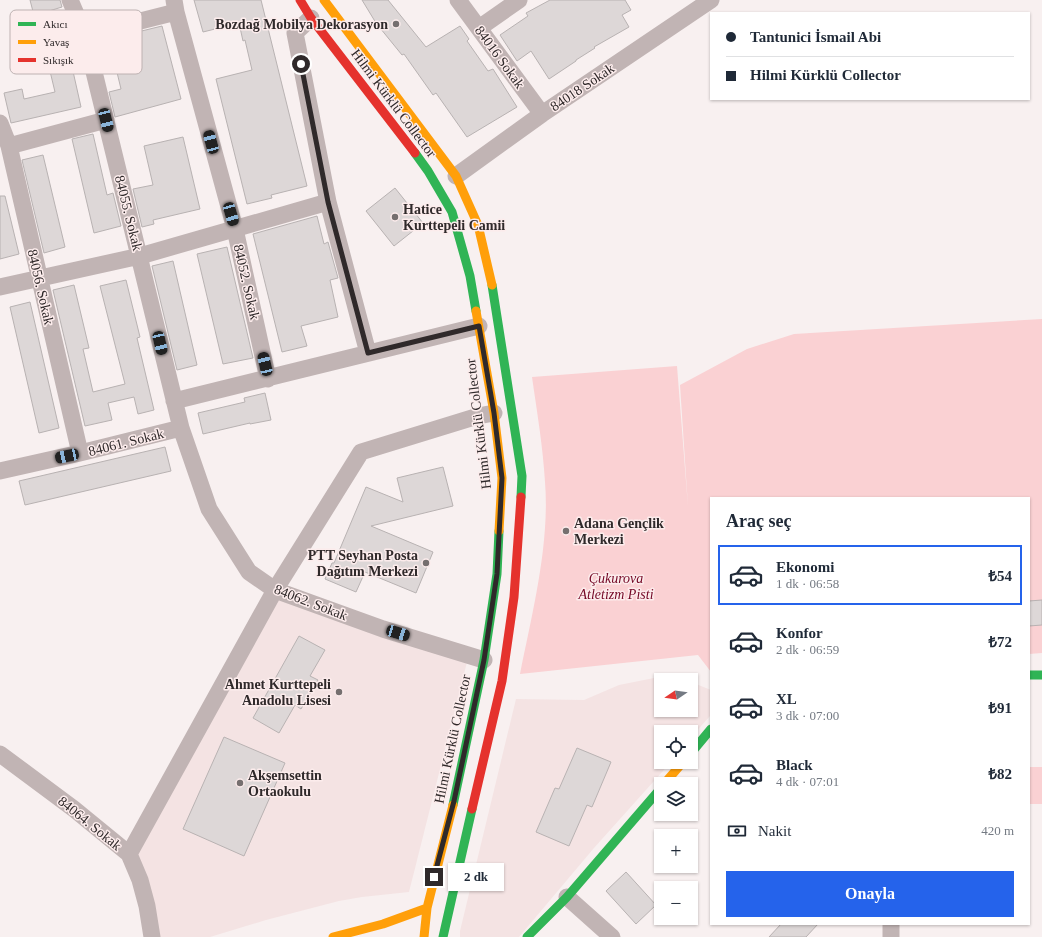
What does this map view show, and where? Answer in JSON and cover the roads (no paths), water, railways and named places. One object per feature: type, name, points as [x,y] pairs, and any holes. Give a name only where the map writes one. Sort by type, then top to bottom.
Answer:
[{"type":"main road","name":"Hilmi Kürklü Collector","points":[[300,0],[311,18],[391,120],[424,165],[452,212],[470,276],[494,413],[502,478],[497,574],[484,660],[454,801],[427,908],[424,937]]},
{"type":"main road","name":"Hilmi Kürklü Collector","points":[[324,0],[456,176],[478,225],[493,290],[522,476],[514,597],[502,681],[443,937]]},
{"type":"main road","points":[[1030,675],[1042,675]]},
{"type":"main road","points":[[698,745],[710,730]]},
{"type":"main road","points":[[670,777],[677,769]]},
{"type":"main road","points":[[527,937],[567,897],[654,796]]},
{"type":"main road","points":[[333,937],[383,924],[427,908]]},
{"type":"street","name":"84055. Sokak","points":[[70,0],[74,10]]},
{"type":"street","name":"84016 Sokak","points":[[458,0],[542,114]]},
{"type":"street","points":[[478,28],[520,0]]},
{"type":"street","name":"84018 Sokak","points":[[456,176],[542,114],[711,0]]},
{"type":"street","points":[[142,17],[175,6]]},
{"type":"street","name":"84052. Sokak","points":[[175,6],[235,228],[268,379]]},
{"type":"street","points":[[311,18],[294,33],[328,202],[368,353]]},
{"type":"street","name":"84055. Sokak","points":[[94,74],[181,428]]},
{"type":"street","points":[[10,146],[106,120]]},
{"type":"street","name":"84056. Sokak","points":[[0,122],[10,146],[80,453]]},
{"type":"street","points":[[0,287],[140,256],[328,202]]},
{"type":"street","points":[[174,401],[479,326]]},
{"type":"street","points":[[128,854],[275,590],[360,452],[494,413]]},
{"type":"street","name":"84061. Sokak","points":[[0,471],[181,428]]},
{"type":"street","name":"84062. Sokak","points":[[181,428],[209,509],[249,572],[275,590],[383,628],[484,660]]},
{"type":"street","name":"84064. Sokak","points":[[0,754],[74,809],[128,854],[140,880],[152,937]]},
{"type":"street","points":[[567,897],[612,937]]},
{"type":"street","points":[[891,925],[891,937]]},
{"type":"place","name":"Bozdağ Mobilya Dekorasyon","points":[[396,24]]},
{"type":"place","name":"Hatice Kurttepeli Camii","points":[[395,217]]},
{"type":"place","name":"Adana Gençlik Merkezi","points":[[566,531]]},
{"type":"place","name":"PTT Seyhan Posta Dağıtım Merkezi","points":[[426,563]]},
{"type":"place","name":"Ahmet Kurttepeli Anadolu Lisesi","points":[[339,692]]},
{"type":"place","name":"Akşemsettin Ortaokulu","points":[[240,783]]},
{"type":"park label","name":"Çukurova Atletizm Pisti","points":[[616,586]]}]
